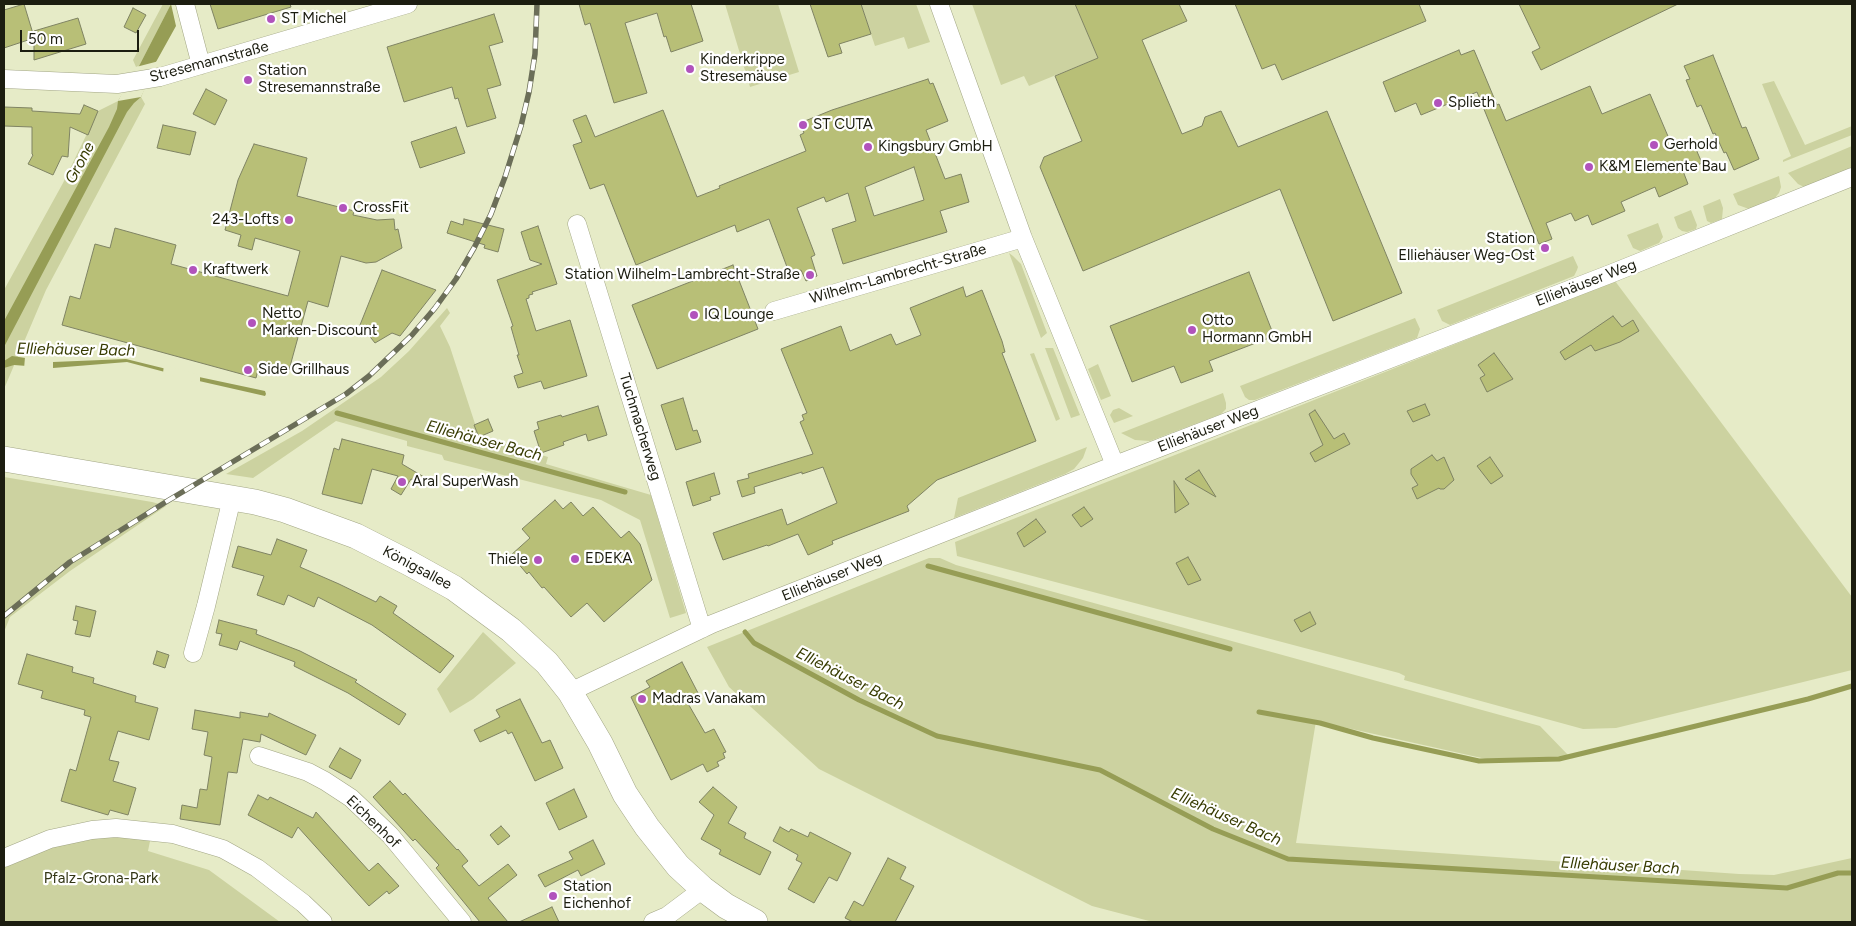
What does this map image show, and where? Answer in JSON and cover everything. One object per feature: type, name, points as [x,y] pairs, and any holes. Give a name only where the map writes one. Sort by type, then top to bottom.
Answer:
[{"type":"street","name":"Stresemannstraße","points":[[4,79],[118,84],[151,78],[408,4]]},
{"type":"street","points":[[939,4],[1022,238],[1115,465]]},
{"type":"street","points":[[185,6],[201,65]]},
{"type":"street","name":"Elliehäuser Weg","points":[[570,692],[702,629],[1115,465],[1610,274],[1852,177]]},
{"type":"street","name":"Tuchmacherweg","points":[[577,224],[702,629]]},
{"type":"street","name":"Wilhelm-Lambrecht-Straße","points":[[774,311],[1022,238]]},
{"type":"street","name":"Königsallee","points":[[4,459],[255,502],[285,510],[356,536],[454,588],[511,630],[547,663],[570,692],[600,743],[625,794],[647,827],[674,861],[702,889],[726,906],[755,922]]},
{"type":"street","points":[[193,653],[232,498]]},
{"type":"street","name":"Eichenhof","points":[[259,756],[308,772],[351,798],[390,835],[462,922]]},
{"type":"street","points":[[4,858],[50,838],[92,830],[116,828],[173,834],[223,849],[257,868],[304,903],[322,922]]},
{"type":"street","points":[[653,922],[667,916],[702,889]]},
{"type":"green space","points":[[163,4],[169,4],[170,6],[139,66],[136,67],[133,60]]},
{"type":"green space","points":[[725,4],[778,4],[799,72],[750,87]]},
{"type":"green space","points":[[861,4],[916,4],[930,42],[908,49],[904,37],[875,46]]},
{"type":"green space","points":[[972,4],[1075,4],[1098,58],[1029,86],[1024,76],[1001,85]]},
{"type":"green space","points":[[1774,81],[1805,145],[1852,126],[1852,135],[1783,162],[1783,160],[1791,156],[1762,84]]},
{"type":"green space","points":[[141,97],[145,104],[46,290],[4,389],[4,290],[63,183],[98,111],[118,101]]},
{"type":"green space","points":[[1852,146],[1852,168],[1804,187],[1798,184],[1788,173]]},
{"type":"green space","points":[[1779,176],[1781,187],[1774,199],[1749,209],[1738,205],[1733,194]]},
{"type":"green space","points":[[1720,199],[1723,208],[1722,219],[1711,223],[1707,221],[1703,206]]},
{"type":"green space","points":[[1691,210],[1697,225],[1696,229],[1687,232],[1682,231],[1678,228],[1674,217]]},
{"type":"green space","points":[[1658,223],[1663,237],[1659,243],[1640,251],[1633,248],[1627,235]]},
{"type":"green space","points":[[1009,253],[1021,264],[1047,333],[1041,338]]},
{"type":"green space","points":[[1573,256],[1578,267],[1574,276],[1450,325],[1442,321],[1437,310]]},
{"type":"green space","points":[[1615,281],[1852,597],[1852,670],[1616,728],[1583,729],[1404,680],[1405,676],[1399,673],[957,556],[955,542]]},
{"type":"green space","points":[[447,308],[450,313],[440,326],[450,347],[479,436],[548,457],[546,464],[651,495],[686,613],[670,618],[640,520],[601,500],[444,460],[442,455],[407,446],[407,441],[336,421],[253,478],[226,474],[302,431],[381,377],[409,351]]},
{"type":"green space","points":[[1415,318],[1420,329],[1417,338],[1255,400],[1249,400],[1245,397],[1240,386]]},
{"type":"green space","points":[[1045,348],[1053,348],[1080,415],[1071,418]]},
{"type":"green space","points":[[1034,353],[1060,419],[1056,421],[1030,354]]},
{"type":"green space","points":[[1098,364],[1111,396],[1101,400],[1088,369]]},
{"type":"green space","points":[[1223,393],[1226,409],[1221,414],[1150,441],[1135,440],[1121,433]]},
{"type":"green space","points":[[1119,408],[1133,416],[1114,423],[1110,415],[1113,410]]},
{"type":"green space","points":[[1087,447],[1083,458],[1074,469],[1065,474],[954,518],[958,498]]},
{"type":"green space","points":[[4,477],[166,506],[70,571],[10,617],[4,632]]},
{"type":"green space","points":[[929,558],[940,558],[956,565],[1540,726],[1570,757],[1486,759],[1316,721],[1296,843],[1774,875],[1852,858],[1852,922],[1153,922],[1092,906],[819,769],[729,687],[707,647]]},
{"type":"green space","points":[[483,632],[516,663],[473,699],[450,713],[437,689]]},
{"type":"green space","name":"Pfalz-Grona-Park","points":[[103,834],[151,836],[148,851],[209,870],[280,922],[4,922],[4,867],[43,846]]},
{"type":"shaded area","points":[[171,4],[176,26],[156,62],[141,97],[127,112],[4,347],[4,321],[109,127],[117,109],[118,101],[139,66]]},
{"type":"shaded area","points":[[12,356],[53,362],[126,359],[265,391],[266,394],[265,396],[199,381],[127,362],[53,368],[14,365],[4,368],[4,361]]},
{"type":"pier","points":[[159,61],[141,97],[118,101],[136,67]]},
{"type":"pier","points":[[25,357],[53,360],[53,370],[24,369]]},
{"type":"pier","points":[[164,365],[200,375],[200,384],[163,373]]},
{"type":"building","points":[[24,4],[34,37],[34,31],[78,18],[86,44],[34,60],[34,38],[4,48],[4,10]]},
{"type":"building","points":[[210,4],[290,4],[291,7],[218,29]]},
{"type":"building","points":[[579,4],[691,4],[703,41],[671,52],[666,36],[664,37],[657,13],[625,23],[647,93],[614,103],[590,23],[585,25]]},
{"type":"building","points":[[810,4],[861,4],[871,34],[839,44],[842,53],[828,57]]},
{"type":"building","points":[[1075,4],[1179,4],[1187,21],[1142,40],[1182,134],[1202,126],[1205,117],[1221,111],[1238,147],[1327,111],[1402,293],[1333,321],[1280,189],[1083,271],[1040,167],[1044,157],[1082,141],[1055,76],[1098,58]]},
{"type":"building","points":[[1235,4],[1419,4],[1426,21],[1282,80],[1275,64],[1262,69]]},
{"type":"building","points":[[1519,4],[1678,4],[1541,70],[1532,52],[1540,48]]},
{"type":"building","points":[[133,8],[146,15],[136,33],[124,27]]},
{"type":"building","points":[[494,14],[503,42],[489,46],[501,85],[487,89],[496,118],[467,127],[458,98],[455,99],[452,87],[404,102],[387,47]]},
{"type":"building","points":[[1459,50],[1461,55],[1474,50],[1497,105],[1499,104],[1506,121],[1590,86],[1602,114],[1650,94],[1673,148],[1692,140],[1702,163],[1683,171],[1688,184],[1659,197],[1655,187],[1621,202],[1625,211],[1592,225],[1588,215],[1575,221],[1571,213],[1546,223],[1552,239],[1539,244],[1477,92],[1421,115],[1416,103],[1395,112],[1383,82]]},
{"type":"building","points":[[1713,55],[1742,128],[1746,127],[1759,159],[1734,170],[1715,133],[1713,134],[1701,105],[1697,107],[1686,80],[1690,79],[1684,66]]},
{"type":"building","points":[[928,79],[930,84],[933,83],[948,121],[926,130],[945,179],[961,174],[969,202],[940,211],[947,232],[843,264],[832,229],[856,221],[848,193],[826,202],[824,197],[797,208],[815,255],[811,257],[817,276],[806,281],[801,270],[790,275],[769,219],[737,232],[735,225],[636,265],[604,184],[590,189],[573,145],[582,142],[573,120],[586,115],[595,137],[663,110],[697,197],[720,188],[719,186],[806,151],[800,135],[804,133],[800,123],[832,110]],"holes":[[[914,167],[924,200],[874,216],[865,187]]]},
{"type":"building","points":[[206,89],[227,100],[215,125],[193,114]]},
{"type":"building","points":[[84,105],[98,111],[88,135],[70,127],[68,157],[62,156],[53,175],[28,164],[33,155],[32,127],[4,126],[4,107],[32,108],[32,111],[80,114]]},
{"type":"building","points":[[163,125],[196,132],[190,155],[157,148]]},
{"type":"building","points":[[456,127],[465,153],[420,168],[411,142]]},
{"type":"building","points":[[254,144],[307,158],[297,196],[354,211],[353,215],[377,220],[394,219],[395,230],[398,229],[402,248],[376,262],[366,263],[341,256],[328,307],[308,301],[289,370],[260,362],[256,378],[62,325],[70,296],[80,299],[95,244],[110,248],[115,228],[176,245],[171,264],[288,296],[300,251],[255,238],[252,250],[238,246],[241,235],[225,230],[238,180]]},
{"type":"building","points":[[464,219],[504,229],[498,252],[484,248],[485,245],[447,233],[451,221],[463,225]]},
{"type":"building","points":[[538,226],[557,284],[532,292],[533,294],[529,295],[529,298],[526,299],[536,331],[570,320],[587,376],[544,389],[541,381],[518,388],[514,376],[523,373],[511,327],[513,326],[497,280],[542,264],[530,260],[521,232]]},
{"type":"building","name":"IQ Lounge","points":[[733,265],[758,329],[657,369],[632,305]]},
{"type":"building","points":[[382,270],[436,290],[400,336],[392,333],[375,343],[367,333],[358,330]]},
{"type":"building","name":"Otto Hormann GmbH","points":[[1249,272],[1274,336],[1209,361],[1213,371],[1181,383],[1174,366],[1132,382],[1110,326]]},
{"type":"building","points":[[963,287],[966,297],[982,290],[1002,341],[1005,352],[1002,353],[1036,441],[937,480],[907,506],[909,511],[832,541],[833,544],[808,555],[798,534],[768,546],[723,560],[713,533],[782,509],[787,525],[837,503],[823,467],[754,487],[755,493],[742,497],[737,481],[749,478],[748,474],[813,454],[800,422],[804,420],[802,415],[807,413],[781,349],[841,326],[850,351],[891,334],[896,345],[921,335],[910,308]]},
{"type":"building","points":[[1613,316],[1622,327],[1633,320],[1639,331],[1620,342],[1595,351],[1591,345],[1565,360],[1560,352]]},
{"type":"building","points":[[1494,353],[1513,379],[1487,392],[1480,378],[1485,375],[1478,365]]},
{"type":"building","points":[[683,398],[693,431],[697,430],[701,442],[676,450],[661,405]]},
{"type":"building","points":[[1425,404],[1430,415],[1413,422],[1407,411]]},
{"type":"building","points":[[598,406],[607,435],[588,441],[586,434],[563,442],[564,445],[541,453],[534,431],[539,429],[537,422],[561,415],[562,417]]},
{"type":"building","points":[[1315,410],[1334,439],[1344,433],[1350,444],[1315,462],[1310,453],[1323,445],[1309,414]]},
{"type":"building","points":[[488,419],[493,431],[479,437],[474,425]]},
{"type":"building","points":[[342,439],[404,455],[402,464],[429,480],[427,483],[411,479],[401,495],[391,489],[398,476],[372,469],[362,504],[322,494],[334,448],[339,450]]},
{"type":"building","points":[[1432,455],[1437,461],[1444,457],[1454,480],[1444,489],[1439,488],[1417,499],[1412,488],[1418,485],[1411,474],[1411,469]]},
{"type":"building","points":[[1490,457],[1503,476],[1491,484],[1477,466]]},
{"type":"building","points":[[1199,470],[1216,497],[1185,479]]},
{"type":"building","points":[[714,473],[720,494],[710,497],[711,500],[693,506],[686,482]]},
{"type":"building","points":[[1174,481],[1189,504],[1175,513]]},
{"type":"building","name":"EDEKA","points":[[555,500],[563,509],[571,502],[583,516],[593,507],[621,538],[629,531],[640,544],[652,580],[604,622],[587,603],[571,617],[529,572],[527,574],[511,555],[530,538],[522,529]]},
{"type":"building","points":[[1084,507],[1093,519],[1081,527],[1072,515]]},
{"type":"building","points":[[1036,519],[1046,532],[1024,547],[1017,533]]},
{"type":"building","points":[[277,539],[307,550],[300,567],[376,602],[380,596],[397,606],[393,613],[454,656],[440,673],[372,625],[318,597],[314,607],[288,595],[284,605],[257,595],[264,576],[232,567],[238,546],[271,555]]},
{"type":"building","points":[[1188,557],[1201,580],[1188,585],[1176,563]]},
{"type":"building","points":[[76,606],[96,611],[90,637],[75,634],[78,621],[73,620]]},
{"type":"building","points":[[1310,612],[1316,624],[1301,632],[1294,620]]},
{"type":"building","points":[[219,620],[257,630],[256,634],[300,651],[357,680],[355,682],[406,714],[399,725],[348,693],[294,666],[295,662],[240,641],[237,650],[219,645],[222,634],[216,633]]},
{"type":"building","points":[[157,651],[169,655],[165,668],[153,664]]},
{"type":"building","points":[[27,654],[73,667],[72,672],[94,678],[93,683],[136,696],[135,702],[158,708],[149,740],[118,731],[109,760],[119,762],[113,781],[136,788],[128,815],[110,810],[108,815],[61,801],[70,769],[76,771],[91,717],[84,715],[85,710],[41,698],[43,691],[18,684]]},
{"type":"building","points":[[682,662],[698,693],[686,700],[705,733],[714,729],[726,752],[723,753],[725,758],[717,762],[719,766],[707,772],[703,764],[671,780],[631,697],[650,687],[646,681]]},
{"type":"building","points":[[520,699],[542,743],[550,740],[563,768],[535,781],[512,732],[508,734],[506,730],[480,742],[474,730],[500,717],[496,710]]},
{"type":"building","points":[[195,710],[240,718],[240,712],[268,717],[269,713],[316,735],[306,755],[261,734],[260,742],[243,739],[237,773],[228,772],[220,825],[180,819],[182,805],[197,808],[200,789],[207,790],[212,757],[204,755],[208,732],[192,729]]},
{"type":"building","points":[[340,748],[361,760],[351,779],[329,767]]},
{"type":"building","points":[[390,781],[403,795],[405,793],[458,849],[468,861],[462,866],[479,886],[508,864],[517,875],[488,898],[508,922],[480,922],[436,868],[439,865],[415,839],[413,841],[373,797]]},
{"type":"building","points":[[713,787],[737,807],[728,823],[746,833],[744,838],[771,852],[760,875],[719,854],[721,850],[701,839],[714,815],[699,802]]},
{"type":"building","points":[[574,789],[587,817],[559,830],[546,803]]},
{"type":"building","points":[[258,795],[268,800],[270,797],[313,818],[316,812],[369,871],[378,863],[399,886],[389,894],[387,891],[369,906],[298,827],[292,838],[248,815]]},
{"type":"building","points":[[501,826],[510,836],[498,845],[490,835]]},
{"type":"building","points":[[780,827],[789,832],[791,829],[808,837],[810,832],[851,853],[837,881],[829,877],[814,903],[788,889],[802,863],[796,860],[798,855],[773,841]]},
{"type":"building","points":[[593,840],[605,864],[581,876],[578,870],[545,887],[538,875],[573,859],[569,852]]},
{"type":"building","points":[[888,858],[906,867],[900,879],[914,886],[895,922],[853,922],[845,918],[854,901],[863,906]]},
{"type":"building","points":[[552,907],[559,922],[519,922]]},
{"type":"waterway","name":"Elliehäuser Bach","points":[[337,413],[625,492]]},
{"type":"waterway","points":[[928,566],[1230,649]]},
{"type":"waterway","name":"Elliehäuser Bach","points":[[745,632],[754,643],[859,700],[937,736],[1100,770],[1213,829],[1288,859],[1787,888],[1838,873],[1852,873]]},
{"type":"waterway","points":[[1259,712],[1320,723],[1373,738],[1479,761],[1559,759],[1808,699],[1852,686]]},
{"type":"railway","points":[[4,616],[70,562],[346,394],[369,376],[412,335],[456,279],[491,214],[505,177],[521,126],[529,92],[535,54],[537,4]]},
{"type":"place","name":"ST Michel","points":[[271,19]]},
{"type":"place","name":"Kinderkrippe Stresemäuse","points":[[690,69]]},
{"type":"place","name":"Station Stresemannstraße","points":[[248,80]]},
{"type":"place","name":"Splieth","points":[[1438,103]]},
{"type":"place","name":"ST CUTA","points":[[803,125]]},
{"type":"place","name":"Gerhold","points":[[1654,145]]},
{"type":"place","name":"Kingsbury GmbH","points":[[868,147]]},
{"type":"place","name":"K&M Elemente Bau","points":[[1589,167]]},
{"type":"place","name":"CrossFit","points":[[343,208]]},
{"type":"place","name":"243-Lofts","points":[[289,220]]},
{"type":"place","name":"Station Elliehäuser Weg-Ost","points":[[1545,248]]},
{"type":"place","name":"Kraftwerk","points":[[193,270]]},
{"type":"place","name":"Station Wilhelm-Lambrecht-Straße","points":[[810,275]]},
{"type":"place","name":"IQ Lounge","points":[[694,315]]},
{"type":"place","name":"Netto Marken-Discount","points":[[252,323]]},
{"type":"place","name":"Otto Hormann GmbH","points":[[1192,330]]},
{"type":"place","name":"Side Grillhaus","points":[[248,370]]},
{"type":"place","name":"Aral SuperWash","points":[[402,482]]},
{"type":"place","name":"EDEKA","points":[[575,559]]},
{"type":"place","name":"Thiele","points":[[538,560]]},
{"type":"place","name":"Madras Vanakam","points":[[642,699]]},
{"type":"place","name":"Station Eichenhof","points":[[553,896]]},
{"type":"water label","name":"Grone","points":[[80,163]]}]
